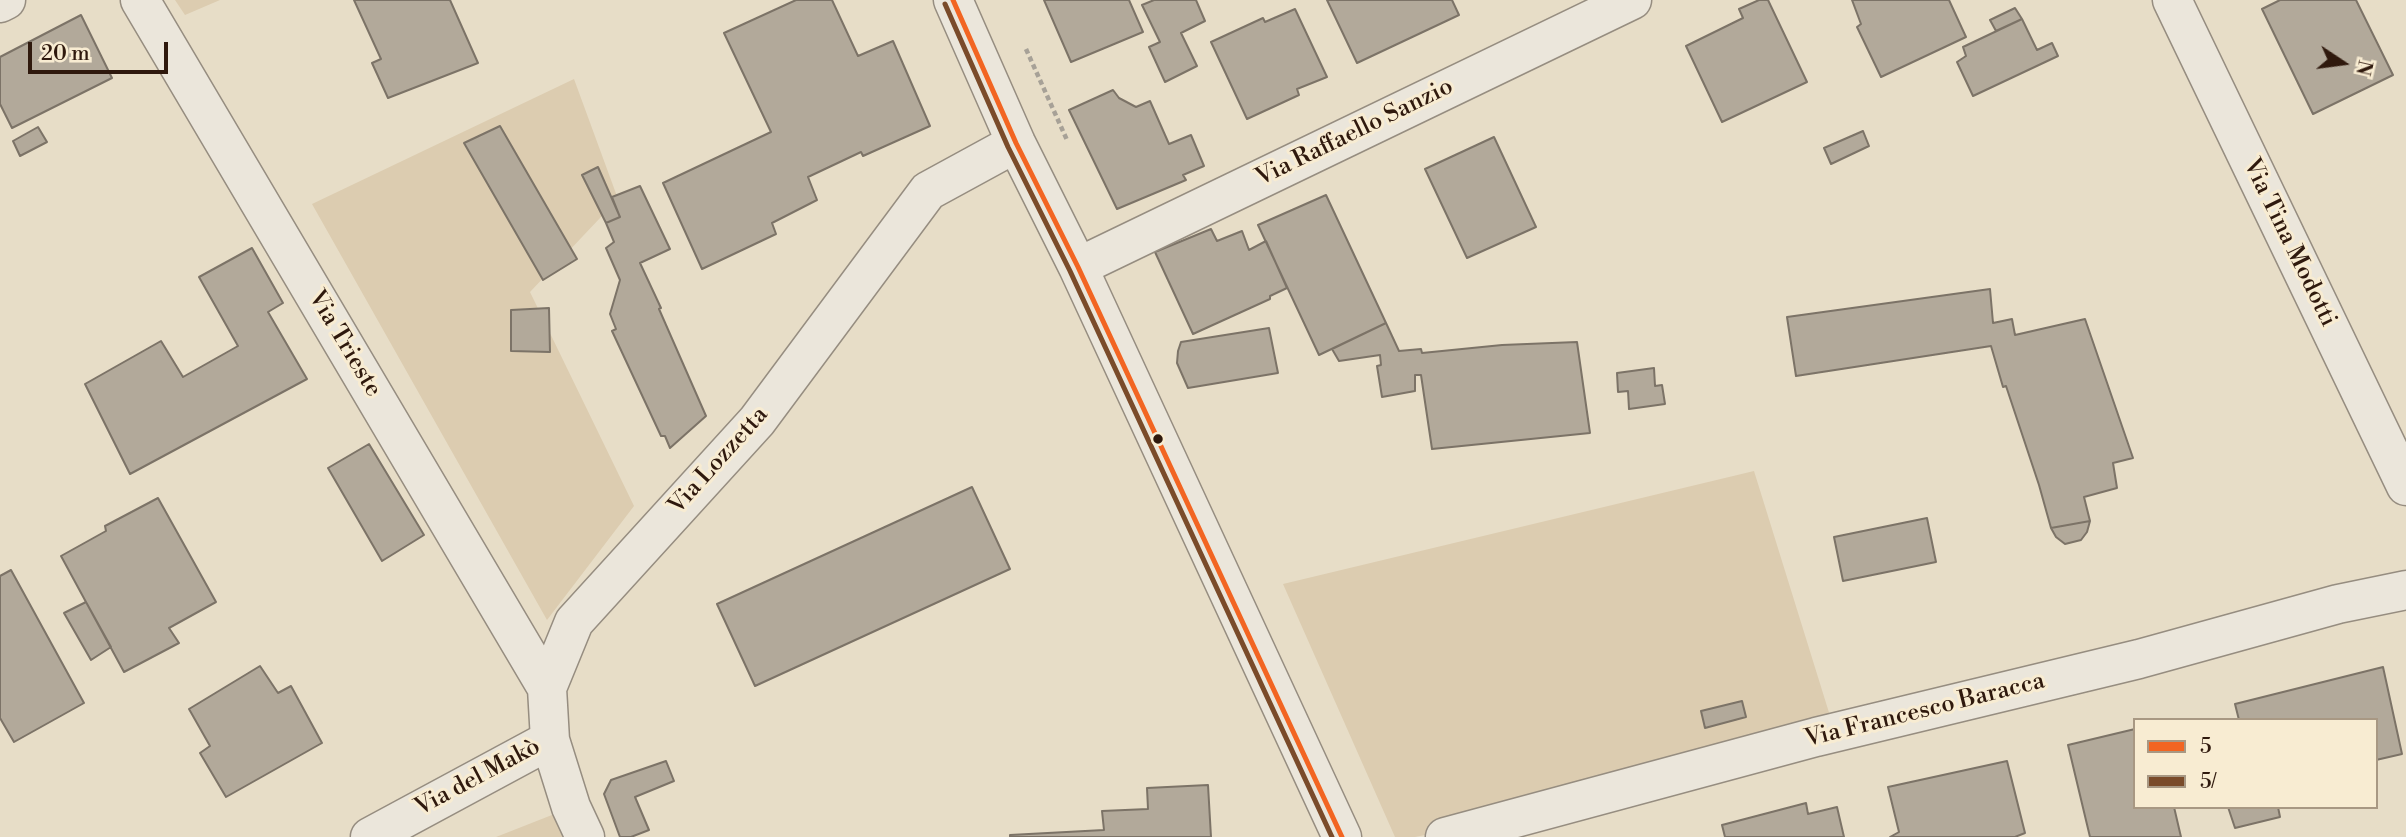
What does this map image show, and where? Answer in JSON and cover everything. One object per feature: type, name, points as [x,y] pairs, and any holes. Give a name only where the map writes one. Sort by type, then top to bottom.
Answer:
[{"type":"street","points":[[0,3],[6,0]]},
{"type":"street","name":"Via Trieste","points":[[140,0],[548,688]]},
{"type":"street","points":[[953,0],[1016,143],[1078,267],[1342,837]]},
{"type":"street","name":"Via Raffaello Sanzio","points":[[1078,267],[1632,0]]},
{"type":"street","name":"Via Tina Modotti","points":[[2172,0],[2406,486]]},
{"type":"street","name":"Via Lozzetta","points":[[585,837],[571,807],[550,740],[548,688],[574,622],[757,421],[928,191],[1016,143]]},
{"type":"street","name":"Via Francesco Baracca","points":[[1445,837],[1816,737],[2139,659],[2338,604],[2406,590]]},
{"type":"street","name":"Via del Makò","points":[[370,837],[550,740]]},
{"type":"shaded area","points":[[175,0],[220,0],[185,15]]},
{"type":"shaded area","points":[[574,79],[618,199],[530,292],[634,506],[547,620],[312,204]]},
{"type":"shaded area","points":[[1754,471],[1831,719],[1484,823],[1415,837],[1395,837],[1283,584]]},
{"type":"shaded area","points":[[557,813],[567,837],[496,837]]},
{"type":"building","points":[[354,0],[450,0],[478,63],[388,98],[372,63],[381,59]]},
{"type":"building","points":[[796,0],[832,0],[858,56],[893,41],[930,126],[863,156],[861,152],[808,177],[817,200],[772,223],[776,234],[702,269],[663,183],[771,132],[724,33]]},
{"type":"building","points":[[1044,0],[1129,0],[1143,32],[1071,62]]},
{"type":"building","points":[[1154,0],[1196,0],[1205,21],[1181,33],[1197,66],[1165,82],[1149,47],[1160,42],[1142,5]]},
{"type":"building","points":[[1327,0],[1452,0],[1459,15],[1357,63]]},
{"type":"building","points":[[1759,0],[1768,0],[1807,82],[1722,122],[1686,46],[1743,18],[1739,9]]},
{"type":"building","points":[[1852,0],[1949,0],[1966,37],[1881,77],[1857,27],[1861,24]]},
{"type":"building","points":[[2280,0],[2356,0],[2393,75],[2313,114],[2262,9]]},
{"type":"building","points":[[2015,8],[2022,19],[1996,31],[1990,20]]},
{"type":"building","points":[[1295,9],[1327,77],[1297,89],[1299,95],[1247,119],[1211,42],[1263,18],[1265,22]]},
{"type":"building","points":[[81,15],[112,78],[12,128],[0,104],[0,57]]},
{"type":"building","points":[[2022,19],[2037,50],[2052,43],[2058,56],[1973,96],[1957,62],[1966,56],[1963,47]]},
{"type":"building","points":[[1113,90],[1119,98],[1136,107],[1150,101],[1169,144],[1191,135],[1204,166],[1183,175],[1186,180],[1117,209],[1069,110]]},
{"type":"building","points":[[500,126],[577,259],[543,280],[464,143]]},
{"type":"building","points":[[38,127],[47,142],[20,156],[13,141]]},
{"type":"building","points":[[1863,131],[1869,146],[1831,164],[1824,148]]},
{"type":"building","points":[[1494,137],[1536,227],[1467,258],[1425,169]]},
{"type":"building","points":[[598,167],[620,217],[606,223],[582,175]]},
{"type":"building","points":[[640,186],[670,249],[640,263],[706,416],[670,448],[665,436],[661,436],[612,331],[616,329],[610,314],[620,280],[606,248],[614,242],[606,223],[620,217],[612,197]]},
{"type":"building","points":[[1326,195],[1386,323],[1319,355],[1258,225]]},
{"type":"building","points":[[1211,229],[1217,241],[1242,231],[1249,250],[1266,241],[1287,288],[1270,296],[1270,299],[1193,334],[1155,252]]},
{"type":"building","points":[[252,248],[283,303],[268,312],[307,379],[130,474],[85,384],[161,341],[183,377],[238,346],[199,277]]},
{"type":"building","points":[[1990,289],[1993,323],[2012,319],[2015,335],[2085,319],[2133,458],[2113,463],[2117,488],[2084,497],[2090,521],[2051,528],[1991,346],[1796,376],[1787,317]]},
{"type":"building","points":[[549,308],[550,352],[511,351],[511,310]]},
{"type":"building","points":[[1386,323],[1399,351],[1421,349],[1422,353],[1502,345],[1577,342],[1590,433],[1432,449],[1421,375],[1415,375],[1415,391],[1382,397],[1377,366],[1381,365],[1380,355],[1339,361],[1332,349]]},
{"type":"building","points":[[1269,328],[1278,373],[1188,388],[1177,363],[1181,342]]},
{"type":"building","points":[[1654,368],[1655,386],[1662,385],[1665,404],[1629,409],[1628,391],[1618,392],[1617,373]]},
{"type":"building","points":[[369,444],[424,535],[382,561],[328,468]]},
{"type":"building","points":[[972,487],[1010,569],[755,686],[717,604]]},
{"type":"building","points":[[158,498],[216,602],[169,628],[179,643],[124,672],[61,556],[106,531],[105,526]]},
{"type":"building","points":[[1927,518],[1936,562],[1843,581],[1834,537]]},
{"type":"building","points":[[2090,521],[2081,540],[2065,544],[2056,537],[2051,528]]},
{"type":"building","points":[[11,570],[84,703],[14,742],[0,718],[0,576]]},
{"type":"building","points":[[86,602],[111,647],[91,660],[64,613]]},
{"type":"building","points":[[260,666],[278,693],[291,686],[322,743],[226,797],[200,753],[210,746],[189,709]]},
{"type":"building","points":[[2383,667],[2402,754],[2378,760],[2378,718],[2238,718],[2235,704]]},
{"type":"building","points":[[1742,701],[1746,717],[1705,728],[1701,711]]},
{"type":"building","points":[[2133,729],[2133,809],[2174,809],[2181,837],[2090,837],[2068,745]]},
{"type":"building","points":[[666,761],[674,781],[635,797],[649,830],[631,837],[620,837],[604,794],[611,780]]},
{"type":"building","points":[[2007,761],[2025,833],[2015,837],[1890,837],[1899,832],[1888,787]]},
{"type":"building","points":[[1208,785],[1211,837],[1010,837],[1104,830],[1102,811],[1148,809],[1147,788]]},
{"type":"building","points":[[1806,803],[1808,814],[1837,807],[1844,837],[1725,837],[1722,825]]},
{"type":"building","points":[[2229,809],[2278,809],[2280,817],[2235,828]]},
{"type":"transit line","name":"5","points":[[953,0],[1016,143],[1078,267],[1342,837]]},
{"type":"transit line","name":"5/","points":[[945,4],[1008,147],[1070,271],[1332,837]]}]
